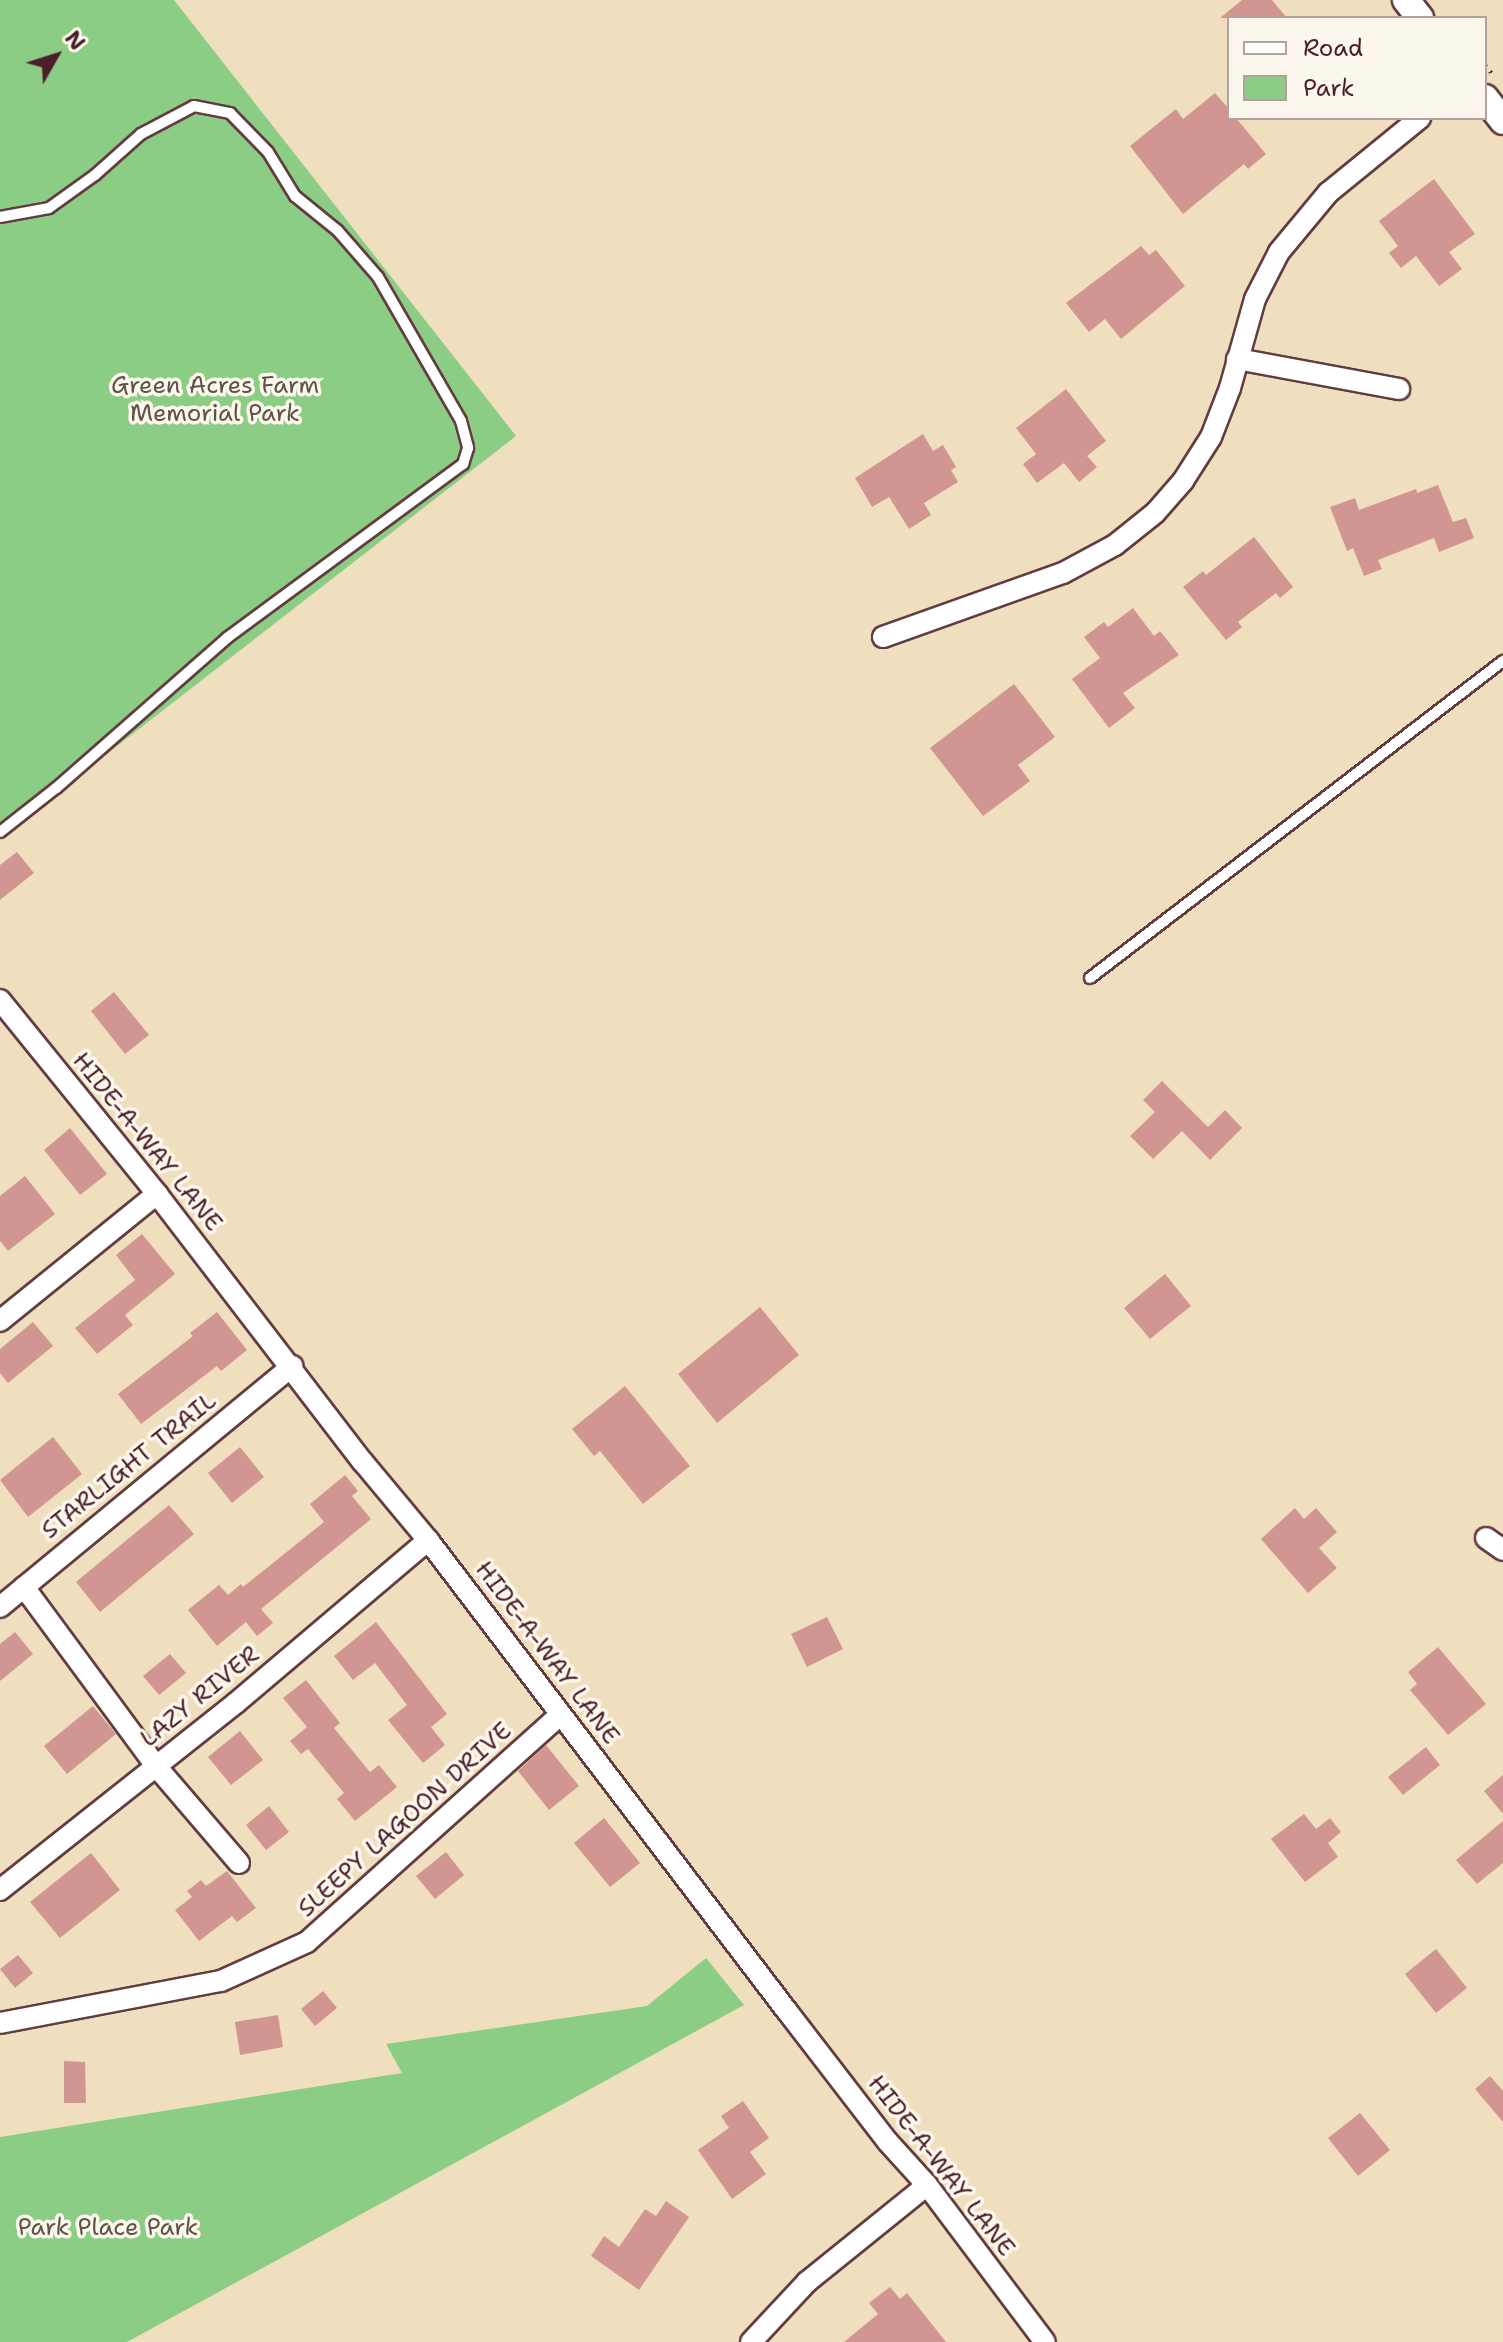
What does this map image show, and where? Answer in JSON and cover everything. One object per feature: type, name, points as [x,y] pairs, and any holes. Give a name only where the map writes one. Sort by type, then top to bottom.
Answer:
[{"type":"street","points":[[1406,0],[1418,16]]},
{"type":"street","points":[[1487,101],[1503,121]]},
{"type":"street","points":[[883,637],[1063,573],[1106,551],[1136,529],[1173,493],[1198,459],[1220,416],[1255,299],[1295,230],[1339,182],[1417,120]]},
{"type":"street","points":[[1237,359],[1399,389]]},
{"type":"street","name":"HIDE-A-WAY LANE","points":[[0,1000],[157,1194],[363,1462],[428,1540],[888,2142],[927,2185],[1045,2342]]},
{"type":"street","points":[[0,1321],[157,1194]]},
{"type":"street","name":"STARLIGHT TRAIL","points":[[0,1607],[292,1366]]},
{"type":"street","name":"LAZY RIVER","points":[[0,1890],[236,1703],[428,1540]]},
{"type":"street","points":[[24,1587],[155,1765],[239,1863]]},
{"type":"street","name":"SLEEPY LAGOON DRIVE","points":[[0,2023],[221,1981],[307,1942],[560,1715]]},
{"type":"street","points":[[751,2342],[807,2282],[927,2185]]},
{"type":"lane","points":[[0,217],[49,208],[95,175],[141,134],[194,106],[230,113],[268,152],[295,196],[338,231],[378,277],[461,421],[468,448],[463,464],[227,638],[56,788],[0,832]]},
{"type":"lane","points":[[1090,978],[1503,661]]},
{"type":"green space","name":"Green Acres Farm Memorial Park","points":[[0,0],[174,0],[516,436],[0,837]]},
{"type":"green space","name":"Park Place Park","points":[[706,1958],[744,2005],[127,2342],[0,2342],[0,2137],[402,2073],[386,2044],[647,2006]]},
{"type":"building","points":[[1242,0],[1272,0],[1285,16],[1227,16],[1220,18]]},
{"type":"building","points":[[1215,93],[1227,107],[1227,120],[1238,120],[1266,154],[1248,169],[1244,164],[1183,214],[1130,146],[1176,109],[1183,119]]},
{"type":"building","points":[[1434,179],[1475,234],[1449,252],[1462,269],[1439,286],[1416,256],[1401,268],[1389,253],[1398,246],[1379,221]]},
{"type":"building","points":[[1141,246],[1149,255],[1156,250],[1185,286],[1121,339],[1105,319],[1089,332],[1066,303]]},
{"type":"building","points":[[1066,389],[1106,441],[1087,456],[1097,467],[1079,482],[1064,463],[1037,483],[1023,464],[1036,454],[1016,428]]},
{"type":"building","points":[[923,434],[933,451],[943,445],[956,467],[951,470],[958,482],[924,503],[931,515],[909,529],[889,497],[872,507],[855,478]]},
{"type":"building","points":[[1438,485],[1453,522],[1466,518],[1474,538],[1439,552],[1434,538],[1378,560],[1382,569],[1364,576],[1353,548],[1347,551],[1330,507],[1355,498],[1359,510],[1416,489],[1417,493]]},
{"type":"building","points":[[1254,537],[1293,587],[1280,598],[1276,593],[1238,622],[1242,627],[1226,640],[1183,587],[1203,571],[1206,575]]},
{"type":"building","points":[[1133,608],[1154,636],[1160,631],[1179,655],[1123,693],[1135,708],[1109,728],[1072,679],[1100,658],[1084,637],[1104,622],[1108,627]]},
{"type":"building","points":[[1014,684],[1055,737],[1018,765],[1030,781],[983,816],[930,748]]},
{"type":"building","points":[[17,852],[34,873],[0,900],[0,865]]},
{"type":"building","points":[[114,992],[149,1035],[125,1054],[91,1011]]},
{"type":"building","points":[[1162,1081],[1208,1127],[1225,1110],[1242,1128],[1210,1160],[1182,1131],[1153,1159],[1130,1136],[1155,1112],[1143,1100]]},
{"type":"building","points":[[70,1128],[107,1174],[80,1195],[44,1150]]},
{"type":"building","points":[[25,1176],[55,1214],[8,1251],[0,1241],[0,1196]]},
{"type":"building","points":[[142,1234],[175,1274],[125,1315],[133,1325],[97,1354],[75,1328],[135,1280],[116,1255]]},
{"type":"building","points":[[1165,1274],[1191,1306],[1150,1339],[1124,1308]]},
{"type":"building","points":[[760,1307],[799,1355],[717,1423],[678,1374]]},
{"type":"building","points":[[217,1312],[247,1350],[221,1371],[217,1366],[141,1424],[118,1394],[193,1336],[190,1333]]},
{"type":"building","points":[[33,1322],[53,1346],[8,1383],[0,1373],[0,1349]]},
{"type":"building","points":[[625,1386],[690,1466],[643,1504],[600,1451],[594,1456],[572,1429]]},
{"type":"building","points":[[53,1437],[82,1474],[28,1517],[0,1480]]},
{"type":"building","points":[[240,1447],[264,1477],[232,1503],[208,1473]]},
{"type":"building","points":[[345,1475],[358,1491],[352,1496],[371,1519],[261,1609],[273,1623],[257,1636],[246,1622],[217,1646],[188,1610],[219,1585],[228,1595],[241,1584],[243,1587],[324,1522],[310,1504]]},
{"type":"building","points":[[169,1505],[194,1534],[100,1612],[76,1582]]},
{"type":"building","points":[[1295,1508],[1304,1519],[1316,1508],[1337,1532],[1319,1548],[1337,1568],[1308,1593],[1261,1539]]},
{"type":"building","points":[[827,1617],[843,1649],[807,1667],[791,1634]]},
{"type":"building","points":[[376,1622],[447,1714],[431,1727],[445,1745],[423,1763],[388,1720],[407,1705],[375,1663],[353,1680],[334,1656]]},
{"type":"building","points":[[15,1632],[33,1654],[0,1681],[0,1644]]},
{"type":"building","points":[[1438,1647],[1486,1704],[1448,1735],[1410,1690],[1417,1684],[1408,1672]]},
{"type":"building","points":[[170,1654],[186,1673],[159,1695],[143,1676]]},
{"type":"building","points":[[306,1680],[340,1723],[334,1728],[370,1772],[379,1765],[397,1787],[355,1821],[337,1799],[344,1793],[308,1749],[301,1754],[290,1741],[307,1727],[283,1698]]},
{"type":"building","points":[[93,1706],[116,1734],[67,1774],[44,1746]]},
{"type":"building","points":[[240,1731],[263,1760],[231,1785],[208,1757]]},
{"type":"building","points":[[546,1745],[579,1786],[549,1810],[518,1771]]},
{"type":"building","points":[[1426,1747],[1440,1765],[1403,1795],[1388,1777]]},
{"type":"building","points":[[1503,1775],[1503,1814],[1484,1791]]},
{"type":"building","points":[[269,1806],[289,1832],[266,1850],[246,1825]]},
{"type":"building","points":[[1304,1814],[1316,1829],[1330,1818],[1341,1832],[1328,1843],[1338,1857],[1305,1882],[1271,1839]]},
{"type":"building","points":[[604,1818],[640,1863],[610,1887],[574,1843]]},
{"type":"building","points":[[1503,1821],[1503,1863],[1477,1884],[1456,1860]]},
{"type":"building","points":[[446,1852],[464,1875],[435,1899],[416,1876]]},
{"type":"building","points":[[91,1853],[120,1890],[60,1938],[30,1902]]},
{"type":"building","points":[[227,1871],[256,1908],[237,1922],[232,1916],[199,1941],[175,1910],[192,1897],[187,1891],[201,1880],[206,1886]]},
{"type":"building","points":[[1436,1949],[1467,1988],[1436,2013],[1405,1974]]},
{"type":"building","points":[[18,1955],[33,1973],[15,1988],[0,1969]]},
{"type":"building","points":[[323,1991],[337,2008],[315,2026],[301,2009]]},
{"type":"building","points":[[278,2015],[283,2047],[240,2055],[235,2022]]},
{"type":"building","points":[[64,2061],[85,2062],[86,2103],[64,2103]]},
{"type":"building","points":[[1490,2076],[1503,2091],[1503,2122],[1475,2089]]},
{"type":"building","points":[[743,2101],[769,2138],[750,2152],[766,2174],[732,2199],[698,2150],[729,2128],[721,2116]]},
{"type":"building","points":[[1360,2113],[1390,2150],[1358,2176],[1328,2138]]},
{"type":"building","points":[[666,2201],[689,2217],[639,2290],[591,2256],[604,2236],[619,2247],[645,2209],[656,2216]]},
{"type":"building","points":[[890,2287],[900,2299],[907,2293],[946,2342],[844,2342],[878,2314],[869,2303]]}]
